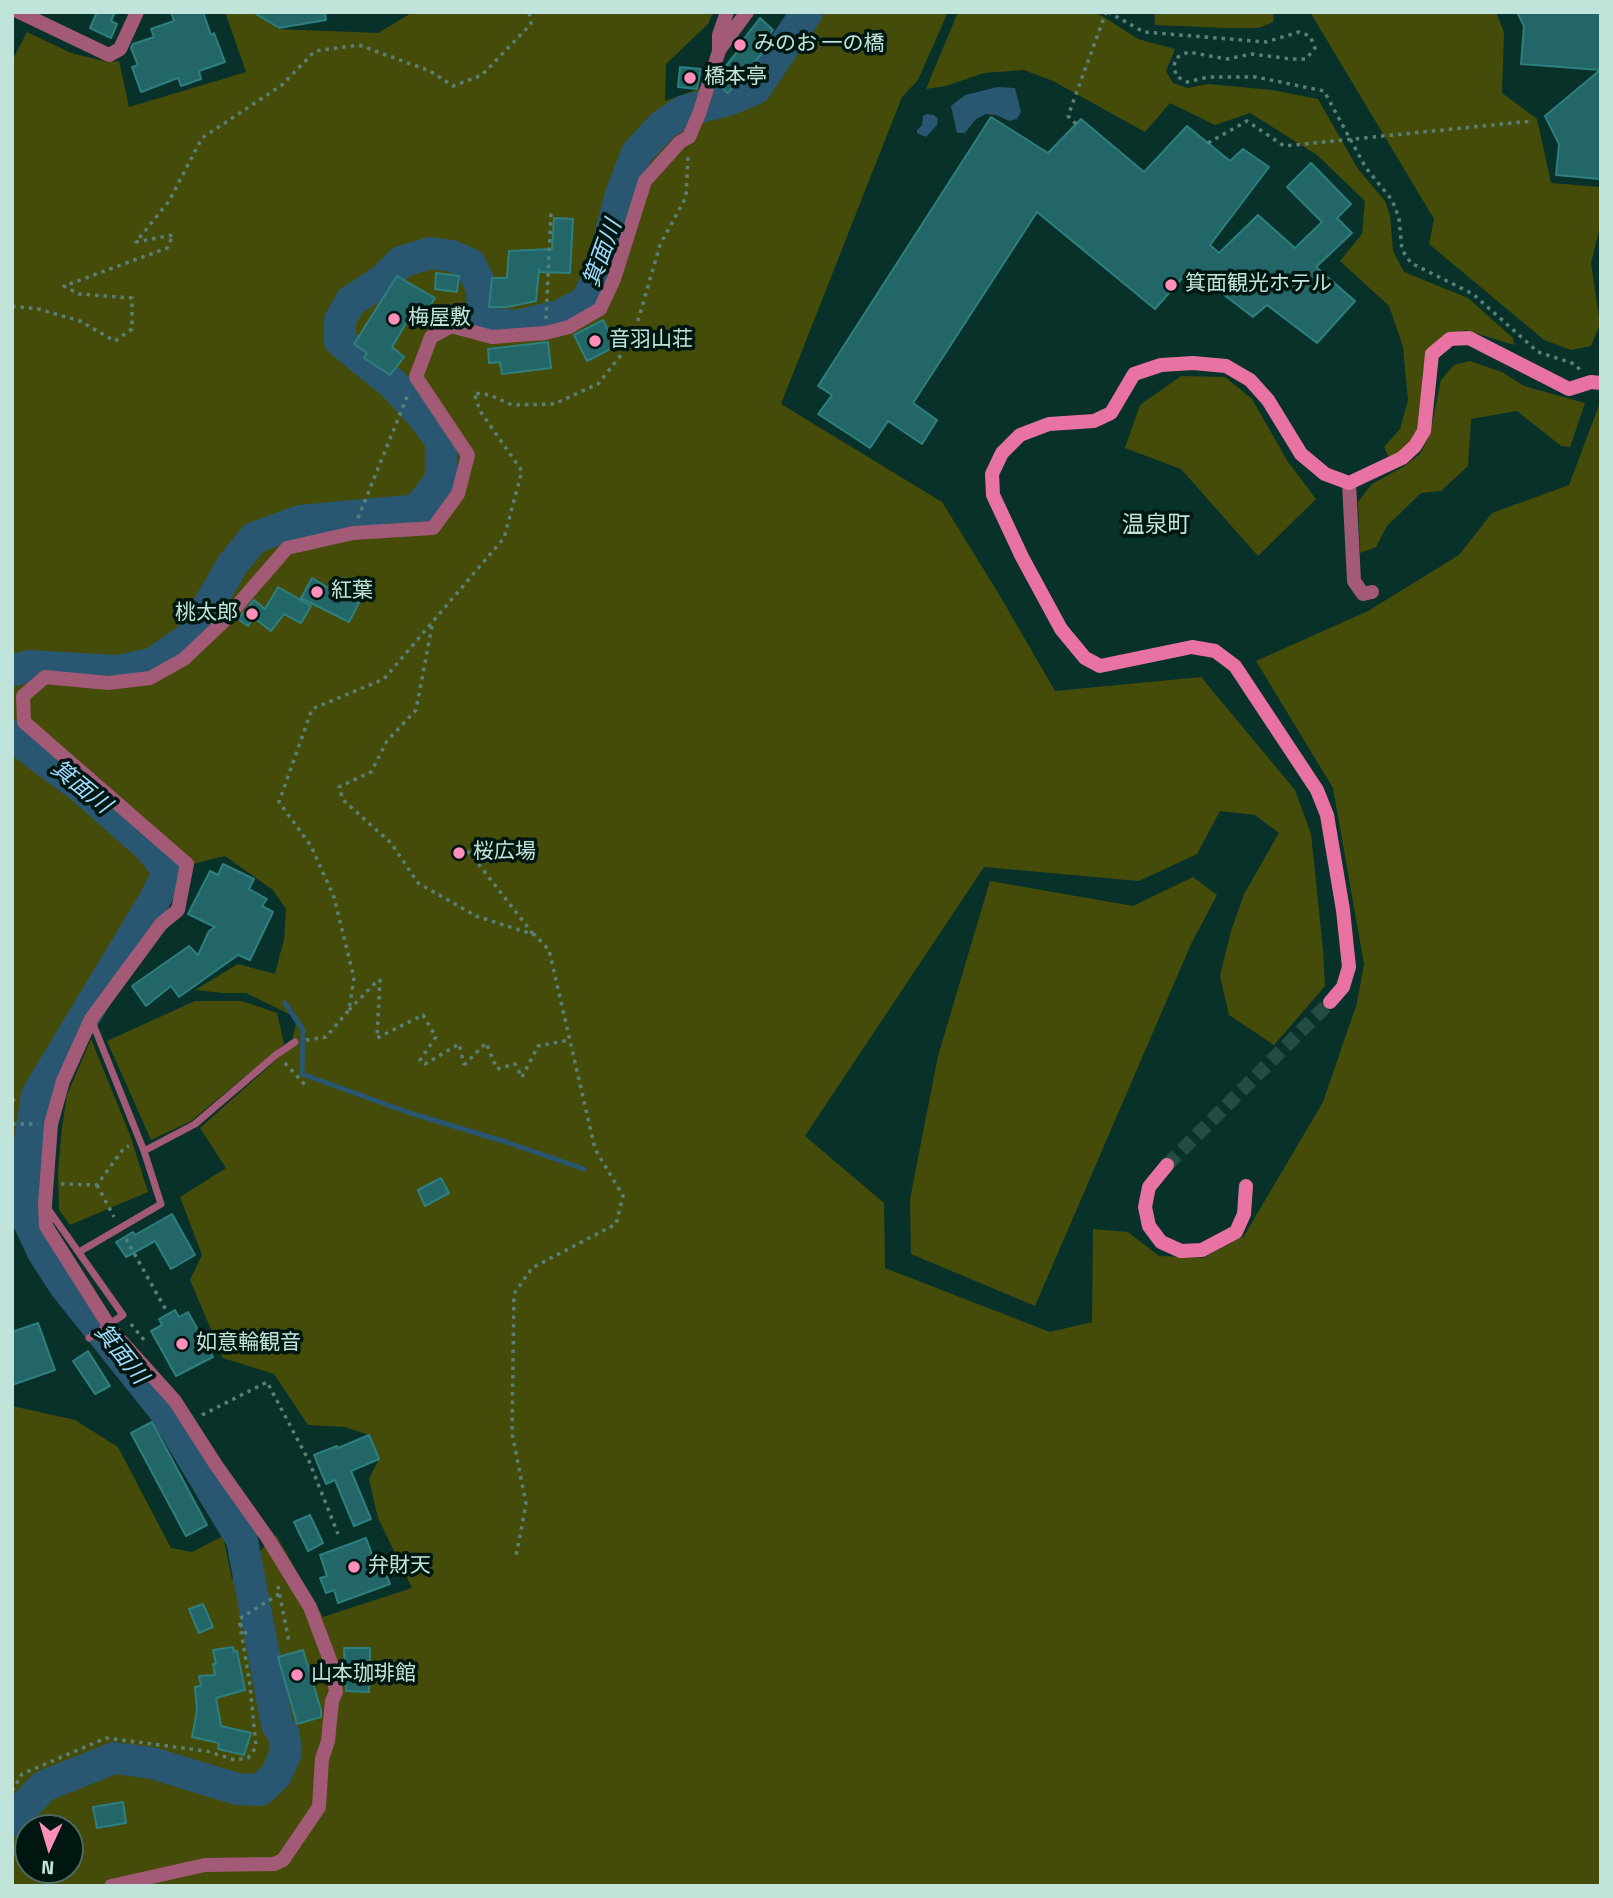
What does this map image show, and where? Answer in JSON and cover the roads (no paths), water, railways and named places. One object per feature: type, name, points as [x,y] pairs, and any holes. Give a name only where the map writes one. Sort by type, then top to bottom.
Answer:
[{"type":"street","points":[[20,12],[109,55],[120,49],[137,12]]},
{"type":"street","points":[[719,51],[719,35],[727,12]]},
{"type":"street","points":[[111,1886],[205,1865],[274,1864],[283,1860],[318,1807],[322,1759],[328,1741],[332,1701],[336,1692],[331,1663],[310,1607],[267,1537],[175,1401],[113,1332],[46,1226],[51,1124],[63,1081],[91,1019],[160,924],[178,910],[187,864],[24,722],[23,696],[45,677],[108,683],[150,678],[184,659],[223,622],[286,548],[353,533],[433,528],[458,494],[468,455],[416,377],[431,337],[451,326],[492,337],[545,333],[569,327],[600,309],[614,279],[645,181],[680,142],[689,137],[719,51],[747,12]]},
{"type":"street","points":[[1330,1002],[1343,987],[1349,967],[1343,910],[1327,815],[1317,790],[1235,666],[1215,651],[1192,647],[1100,666],[1085,658],[1060,629],[1022,557],[993,495],[992,474],[1002,453],[1020,435],[1049,424],[1094,421],[1111,413],[1134,374],[1161,365],[1193,363],[1226,366],[1250,380],[1268,400],[1301,454],[1325,474],[1349,483],[1402,458],[1415,446],[1424,431],[1432,354],[1450,339],[1469,338],[1569,389],[1596,382]]},
{"type":"street","points":[[1349,483],[1354,581],[1363,593],[1372,592]]},
{"type":"street","points":[[1167,1165],[1149,1187],[1145,1207],[1149,1226],[1161,1242],[1181,1251],[1202,1251],[1236,1232],[1244,1214],[1246,1186]]},
{"type":"lane","points":[[79,1252],[161,1204],[144,1151],[91,1019]]},
{"type":"lane","points":[[144,1151],[195,1124],[277,1054],[295,1042]]},
{"type":"lane","points":[[45,1205],[123,1315],[89,1338]]},
{"type":"water","points":[[998,87],[1015,88],[1021,112],[1017,119],[1009,121],[986,114],[976,119],[965,133],[957,133],[951,106],[965,95]]},
{"type":"water","points":[[927,114],[938,119],[937,125],[926,137],[917,133],[917,130],[922,125],[923,116]]},
{"type":"waterway","name":"箕面川","points":[[12,671],[28,666],[118,671],[154,663],[190,638],[232,565],[254,538],[300,521],[418,510],[441,479],[441,440],[392,383],[340,341],[340,320],[351,301],[382,281],[401,262],[430,253],[452,256],[470,264],[482,288],[483,323],[516,326],[559,316],[586,302],[601,271],[621,194],[637,153],[663,125],[684,111],[728,100],[755,89],[807,12]]},
{"type":"waterway","name":"箕面川","points":[[12,736],[81,787],[148,846],[169,871],[154,901],[37,1095],[25,1171],[28,1220],[43,1252],[65,1286],[164,1410],[242,1540],[277,1724],[284,1735],[286,1752],[276,1775],[260,1790],[237,1789],[152,1763],[114,1758],[44,1786],[12,1821]]},
{"type":"waterway","points":[[285,1003],[303,1030],[302,1074],[410,1113],[584,1169]]},
{"type":"tunnel","points":[[1167,1165],[1330,1002]]},
{"type":"place","name":"みのお 一の橋","points":[[740,45]]},
{"type":"place","name":"橋本亭","points":[[690,78]]},
{"type":"place","name":"箕面観光ホテル","points":[[1171,285]]},
{"type":"place","name":"梅屋敷","points":[[394,319]]},
{"type":"place","name":"音羽山荘","points":[[595,341]]},
{"type":"place","name":"紅葉","points":[[317,592]]},
{"type":"place","name":"桃太郎","points":[[252,614]]},
{"type":"place","name":"桜広場","points":[[459,853]]},
{"type":"place","name":"如意輪観音","points":[[182,1344]]},
{"type":"place","name":"弁財天","points":[[354,1567]]},
{"type":"place","name":"山本珈琲館","points":[[297,1675]]},
{"type":"district","name":"温泉町","points":[[1156,526]]}]
